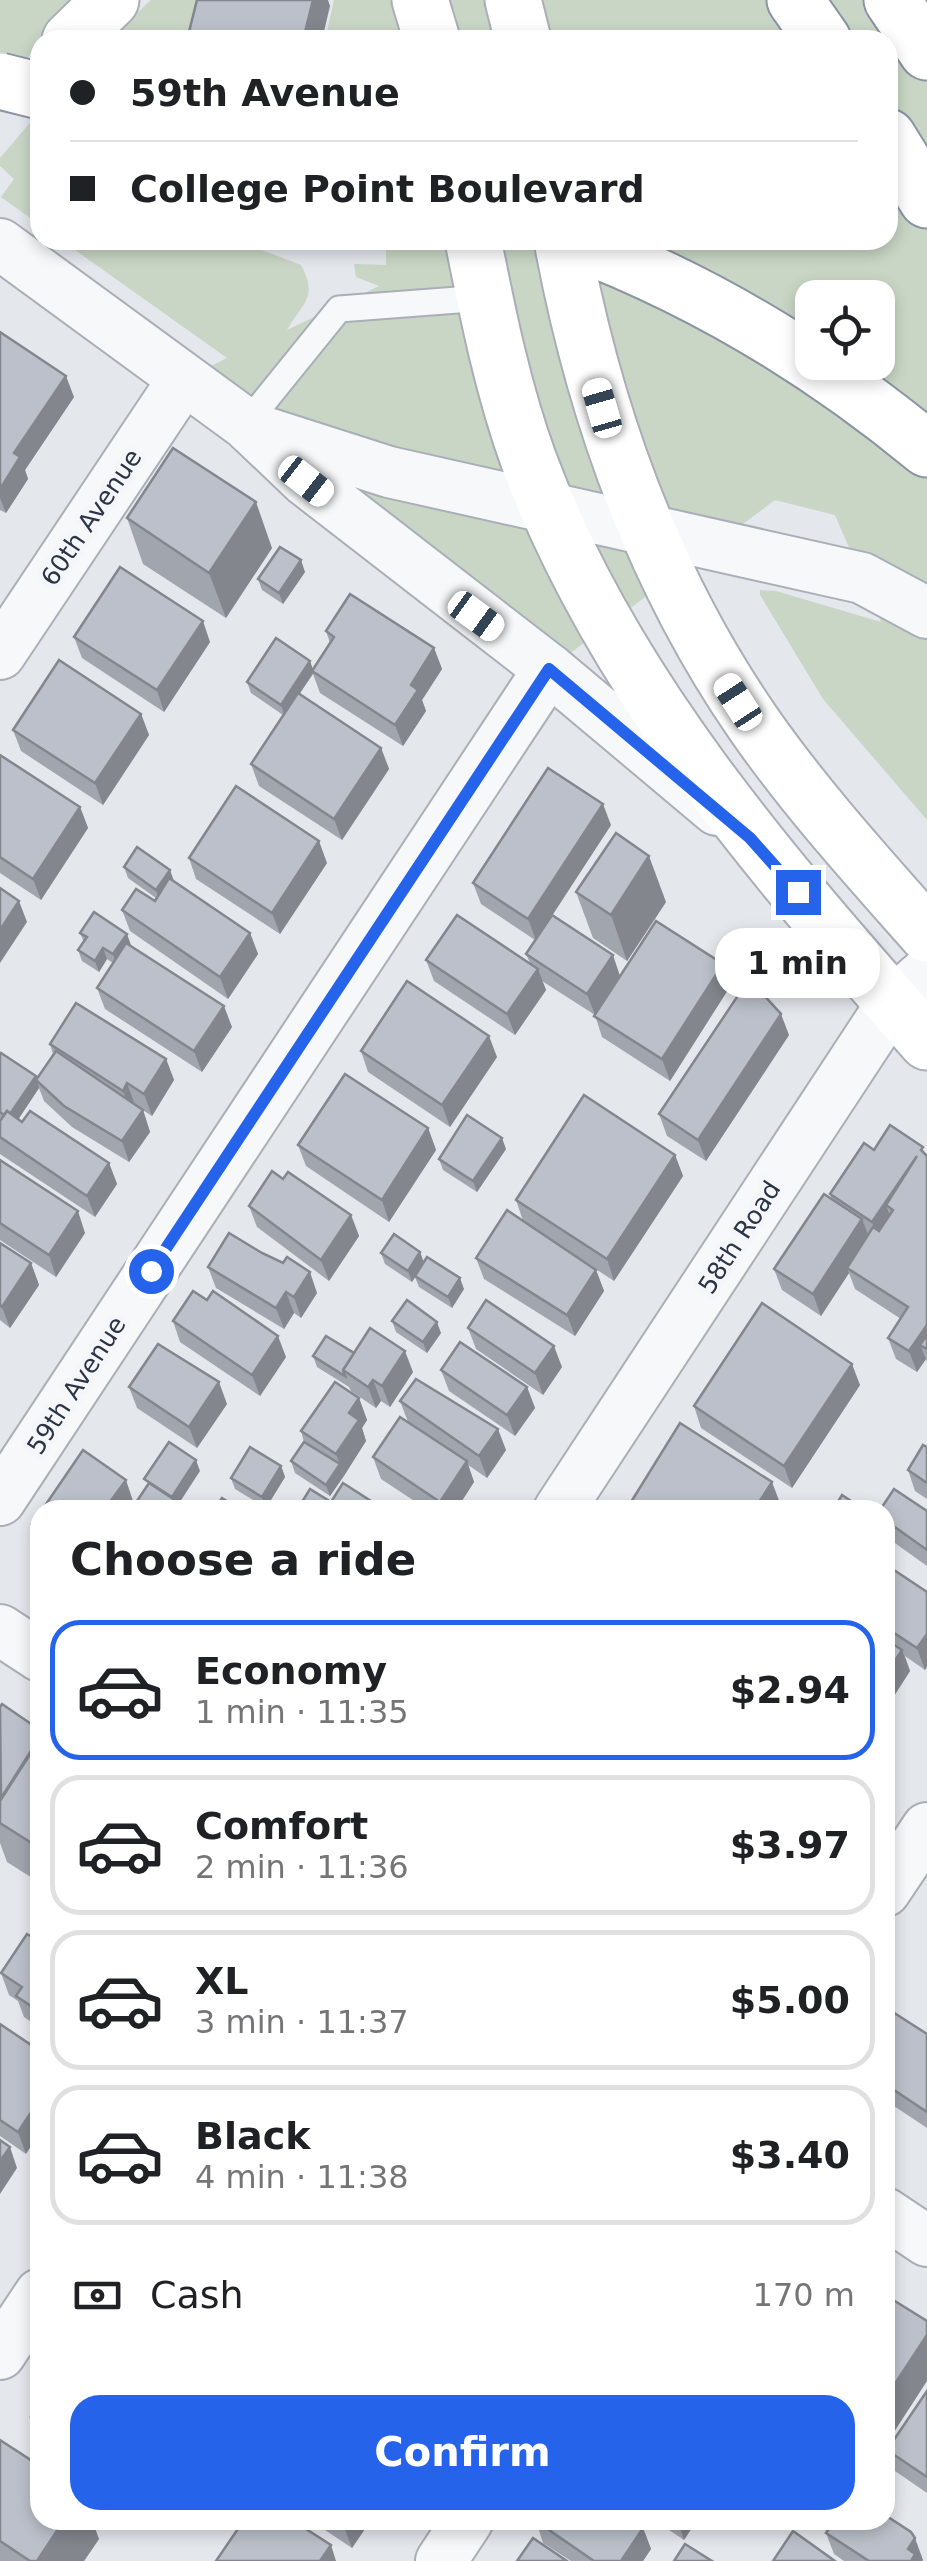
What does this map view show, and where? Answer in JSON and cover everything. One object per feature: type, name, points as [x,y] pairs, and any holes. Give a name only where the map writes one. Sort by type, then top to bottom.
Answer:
[{"type":"main road","points":[[80,30],[111,0]]},
{"type":"main road","points":[[420,0],[429,30]]},
{"type":"main road","points":[[512,0],[520,30]]},
{"type":"main road","points":[[535,0],[540,30]]},
{"type":"main road","points":[[795,0],[817,30]]},
{"type":"main road","points":[[892,0],[927,52]]},
{"type":"main road","points":[[0,80],[30,88]]},
{"type":"main road","points":[[0,118],[30,83]]},
{"type":"main road","points":[[898,153],[927,200]]},
{"type":"main road","points":[[475,250],[514,418],[605,622],[750,838],[916,1006]]},
{"type":"main road","points":[[564,250],[602,408],[646,528],[699,636],[753,724],[825,818],[927,934]]},
{"type":"main road","points":[[596,250],[642,268],[746,321],[845,385],[927,449]]},
{"type":"street","points":[[0,244],[246,424],[306,481],[549,669],[750,838]]},
{"type":"street","name":"60th Avenue","points":[[0,654],[183,380]]},
{"type":"street","points":[[246,424],[389,472],[550,505],[862,578],[927,614]]},
{"type":"street","name":"59th Avenue","points":[[0,1500],[549,669]]},
{"type":"street","name":"58th Road","points":[[566,1500],[916,1006]]},
{"type":"street","points":[[0,1630],[30,1650]]},
{"type":"street","points":[[895,1876],[927,1828]]},
{"type":"street","points":[[895,2220],[927,2241]]},
{"type":"street","points":[[0,2354],[30,2309]]},
{"type":"street","points":[[441,2561],[461,2530]]},
{"type":"lane","points":[[246,424],[339,309],[484,298]]},
{"type":"green space","points":[[0,0],[79,0],[52,30],[30,30],[30,55],[0,89]]},
{"type":"green space","points":[[151,0],[209,0],[202,30],[119,30]]},
{"type":"green space","points":[[334,0],[927,0],[927,820],[823,699],[760,595],[760,590],[776,591],[881,622],[835,515],[775,500],[549,669],[183,380],[227,358],[75,250],[262,250],[301,265],[309,285],[306,300],[287,330],[379,286],[356,277],[354,264],[386,265],[386,250],[898,250],[898,30],[327,30]]},
{"type":"green space","points":[[30,123],[30,218],[1,197],[14,179],[0,166],[0,158]]},
{"type":"building","points":[[197,0],[313,0],[306,30],[190,30]]},
{"type":"building","points":[[0,332],[66,376],[14,453],[20,457],[0,489]]},
{"type":"building","points":[[173,448],[256,502],[209,573],[127,518]]},
{"type":"building","points":[[280,547],[301,560],[279,593],[258,579]]},
{"type":"building","points":[[120,567],[203,621],[157,690],[74,637]]},
{"type":"building","points":[[350,594],[434,648],[411,685],[418,690],[395,725],[312,671],[334,637],[326,631]]},
{"type":"building","points":[[276,638],[310,661],[281,705],[247,682]]},
{"type":"building","points":[[59,660],[141,714],[95,783],[13,730]]},
{"type":"building","points":[[298,693],[381,748],[334,819],[251,764]]},
{"type":"building","points":[[0,755],[80,807],[33,879],[0,857]]},
{"type":"building","points":[[548,768],[603,804],[528,919],[473,883]]},
{"type":"building","points":[[236,786],[319,841],[272,913],[189,858]]},
{"type":"building","points":[[616,833],[649,856],[611,915],[576,892]]},
{"type":"building","points":[[137,847],[170,870],[156,890],[124,867]]},
{"type":"building","points":[[169,878],[250,933],[220,977],[122,910],[136,889],[155,901]]},
{"type":"building","points":[[0,888],[19,901],[0,930]]},
{"type":"building","points":[[94,912],[127,934],[113,954],[103,948],[95,961],[78,950],[87,937],[80,933]]},
{"type":"building","points":[[457,915],[538,969],[507,1014],[426,960]]},
{"type":"building","points":[[552,915],[613,955],[587,994],[526,954]]},
{"type":"building","points":[[656,921],[723,964],[662,1059],[594,1016]]},
{"type":"building","points":[[126,943],[224,1006],[194,1051],[97,988]]},
{"type":"building","points":[[749,979],[781,1014],[698,1140],[659,1114]]},
{"type":"building","points":[[407,981],[489,1036],[442,1105],[361,1051]]},
{"type":"building","points":[[76,1003],[166,1059],[144,1094],[127,1083],[123,1091],[50,1044]]},
{"type":"building","points":[[56,1051],[143,1110],[122,1141],[64,1106],[36,1080]]},
{"type":"building","points":[[1,1053],[36,1076],[10,1114],[7,1111],[4,1115],[0,1112]]},
{"type":"building","points":[[345,1074],[428,1128],[382,1200],[298,1145]]},
{"type":"building","points":[[584,1095],[675,1155],[607,1259],[516,1200]]},
{"type":"building","points":[[7,1111],[22,1122],[30,1111],[109,1163],[87,1196],[0,1137],[0,1121]]},
{"type":"building","points":[[467,1115],[502,1138],[473,1181],[439,1159]]},
{"type":"building","points":[[890,1125],[923,1147],[921,1150],[927,1156],[927,1325],[909,1351],[888,1338],[908,1307],[847,1268],[873,1227],[879,1231],[893,1210],[886,1205],[917,1156],[872,1222],[830,1194],[864,1143],[874,1150]]},
{"type":"building","points":[[0,1160],[78,1211],[49,1255],[0,1223]]},
{"type":"building","points":[[272,1171],[283,1179],[288,1172],[351,1215],[321,1260],[249,1206]]},
{"type":"building","points":[[824,1194],[862,1219],[813,1294],[774,1269]]},
{"type":"building","points":[[507,1210],[596,1270],[567,1315],[476,1258]]},
{"type":"building","points":[[229,1233],[262,1253],[283,1263],[287,1257],[310,1272],[294,1297],[286,1292],[276,1308],[208,1267]]},
{"type":"building","points":[[394,1234],[420,1252],[408,1271],[381,1253]]},
{"type":"building","points":[[0,1243],[31,1263],[2,1307],[0,1305]]},
{"type":"building","points":[[427,1257],[460,1278],[448,1297],[415,1276]]},
{"type":"building","points":[[193,1291],[207,1300],[213,1291],[278,1336],[252,1375],[173,1321]]},
{"type":"building","points":[[407,1300],[437,1322],[423,1342],[392,1321]]},
{"type":"building","points":[[486,1300],[554,1346],[535,1373],[468,1328]]},
{"type":"building","points":[[762,1303],[852,1364],[784,1466],[694,1406]]},
{"type":"building","points":[[370,1328],[405,1351],[382,1386],[373,1380],[368,1387],[343,1370]]},
{"type":"building","points":[[326,1336],[354,1353],[343,1370],[345,1376],[313,1356]]},
{"type":"building","points":[[460,1342],[527,1387],[507,1415],[441,1370]]},
{"type":"building","points":[[158,1344],[219,1382],[189,1427],[129,1387]]},
{"type":"building","points":[[416,1379],[498,1429],[479,1456],[400,1401]]},
{"type":"building","points":[[335,1382],[359,1398],[349,1413],[359,1420],[336,1454],[301,1431]]},
{"type":"building","points":[[400,1417],[467,1461],[441,1500],[437,1500],[373,1457]]},
{"type":"building","points":[[680,1423],[772,1482],[760,1500],[632,1500]]},
{"type":"building","points":[[169,1442],[196,1460],[172,1497],[144,1479]]},
{"type":"building","points":[[304,1442],[340,1464],[326,1485],[291,1461]]},
{"type":"building","points":[[923,1445],[927,1447],[927,1483],[908,1470]]},
{"type":"building","points":[[250,1447],[281,1466],[262,1497],[231,1478]]},
{"type":"building","points":[[83,1450],[126,1480],[111,1500],[49,1500]]},
{"type":"building","points":[[149,1483],[175,1500],[138,1500]]},
{"type":"building","points":[[343,1483],[369,1500],[332,1500]]},
{"type":"building","points":[[310,1489],[328,1500],[303,1500]]},
{"type":"building","points":[[894,1489],[927,1511],[927,1550],[895,1527],[895,1500],[887,1500]]},
{"type":"building","points":[[895,1571],[927,1592],[927,1634],[917,1648],[895,1634]]},
{"type":"building","points":[[2,1704],[30,1723],[30,1752],[1,1798]]},
{"type":"building","points":[[30,1754],[30,1842],[0,1823],[0,1801]]},
{"type":"building","points":[[27,1934],[30,1936],[30,2005],[16,1996],[22,1987],[1,1973]]},
{"type":"building","points":[[895,2013],[927,2034],[927,2112],[895,2091]]},
{"type":"building","points":[[0,2024],[30,2044],[30,2114],[18,2132],[0,2120]]},
{"type":"building","points":[[0,2140],[10,2147],[0,2161]]},
{"type":"building","points":[[895,2301],[927,2321],[927,2335],[895,2384]]},
{"type":"building","points":[[927,2391],[927,2477],[895,2455],[895,2438]]},
{"type":"building","points":[[0,2440],[30,2460],[30,2530],[57,2530],[37,2561],[30,2561],[0,2541]]},
{"type":"building","points":[[895,2522],[915,2538],[908,2549],[915,2554],[911,2561],[869,2561],[826,2533],[895,2530]]},
{"type":"building","points":[[237,2530],[308,2530],[331,2545],[320,2561],[216,2561]]},
{"type":"building","points":[[549,2530],[642,2530],[621,2561],[594,2561]]},
{"type":"building","points":[[793,2531],[835,2561],[773,2561]]},
{"type":"building","points":[[533,2538],[567,2561],[517,2561]]},
{"type":"building","points":[[685,2544],[712,2561],[674,2561]]},
{"type":"route","points":[[151,1271],[549,669],[750,838],[798,892]]}]
